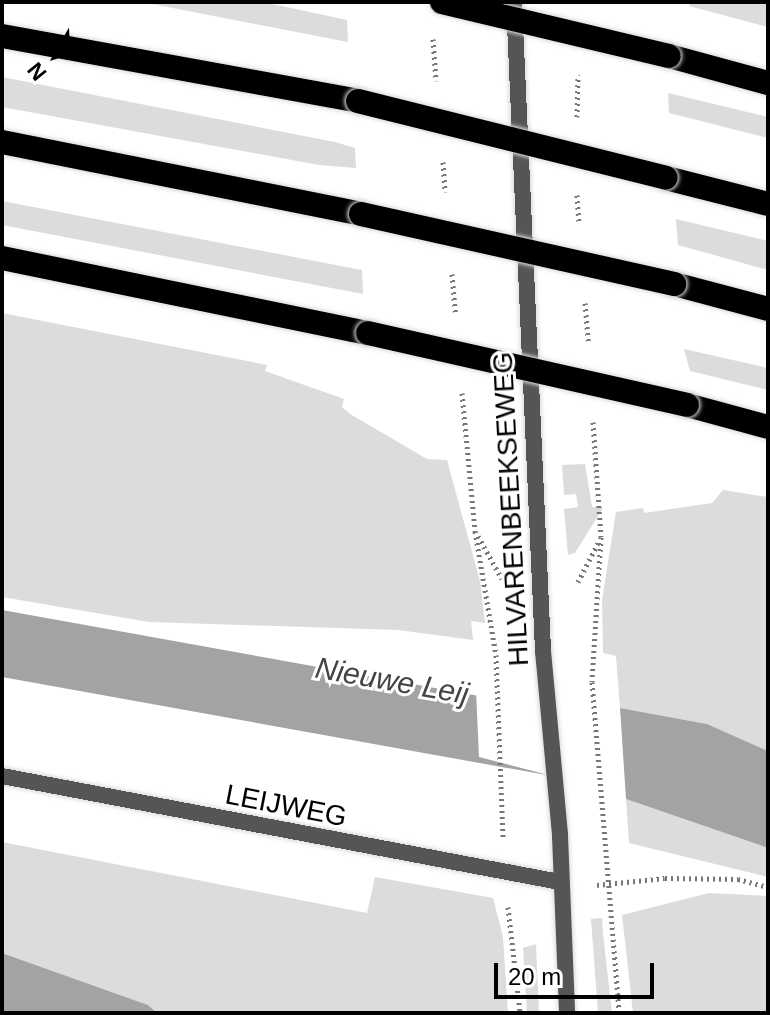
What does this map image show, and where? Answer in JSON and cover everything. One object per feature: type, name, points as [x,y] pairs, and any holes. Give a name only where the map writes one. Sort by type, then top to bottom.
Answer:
[{"type":"highway","points":[[442,2],[768,83]]},
{"type":"highway","points":[[2,36],[358,101],[768,204]]},
{"type":"highway","points":[[2,142],[361,214],[674,284],[768,309]]},
{"type":"highway","points":[[2,258],[368,333],[687,405],[768,427]]},
{"type":"street","name":"HILVARENBEEKSEWEG","points":[[514,2],[543,651],[560,836],[567,1013]]},
{"type":"street","name":"LEIJWEG","points":[[2,776],[560,882]]},
{"type":"path","name":"HILVARENBEEKSEWEG","points":[[475,531],[496,655],[503,802]]},
{"type":"path","points":[[601,537],[592,682],[619,1013]]},
{"type":"path","points":[[607,884],[680,878],[738,879],[768,887]]},
{"type":"shaded area","points":[[142,2],[263,2],[347,20],[348,42]]},
{"type":"shaded area","points":[[690,2],[768,2],[768,27],[689,6]]},
{"type":"shaded area","points":[[2,77],[335,142],[355,148],[356,168],[319,165],[2,107]]},
{"type":"shaded area","points":[[668,93],[768,117],[768,138],[669,113]]},
{"type":"shaded area","points":[[2,201],[362,270],[363,294],[2,225]]},
{"type":"shaded area","points":[[676,219],[768,241],[768,270],[678,245]]},
{"type":"shaded area","points":[[2,313],[267,365],[265,371],[344,399],[342,407],[350,414],[427,459],[447,460],[480,581],[485,623],[471,621],[473,640],[398,630],[149,622],[2,597]]},
{"type":"shaded area","points":[[684,349],[768,368],[768,390],[690,371]]},
{"type":"shaded area","points":[[585,464],[592,507],[603,508],[575,553],[568,555],[564,509],[578,507],[576,494],[564,495],[562,465]]},
{"type":"shaded area","points":[[723,490],[768,497],[768,751],[707,724],[620,708],[616,656],[603,653],[602,600],[616,512],[643,508],[644,513],[712,503]]},
{"type":"shaded area","points":[[626,799],[768,848],[768,877],[629,843]]},
{"type":"shaded area","points":[[2,842],[367,913],[375,877],[493,898],[503,937],[508,1013],[157,1013],[148,1005],[2,953]]},
{"type":"shaded area","points":[[709,893],[768,896],[768,1013],[633,1013],[622,915]]},
{"type":"shaded area","points":[[602,918],[612,1013],[598,1013],[591,919]]},
{"type":"shaded area","points":[[536,944],[539,1013],[527,1013],[523,948]]},
{"type":"water","name":"Nieuwe Leij","points":[[2,610],[618,721],[624,789],[2,677]]},
{"type":"water","points":[[620,708],[707,724],[768,751],[768,848],[626,799]]},
{"type":"water","points":[[2,953],[148,1005],[157,1013],[2,1013]]},
{"type":"pier","points":[[476,691],[616,716],[620,713],[625,795],[479,757]]}]
